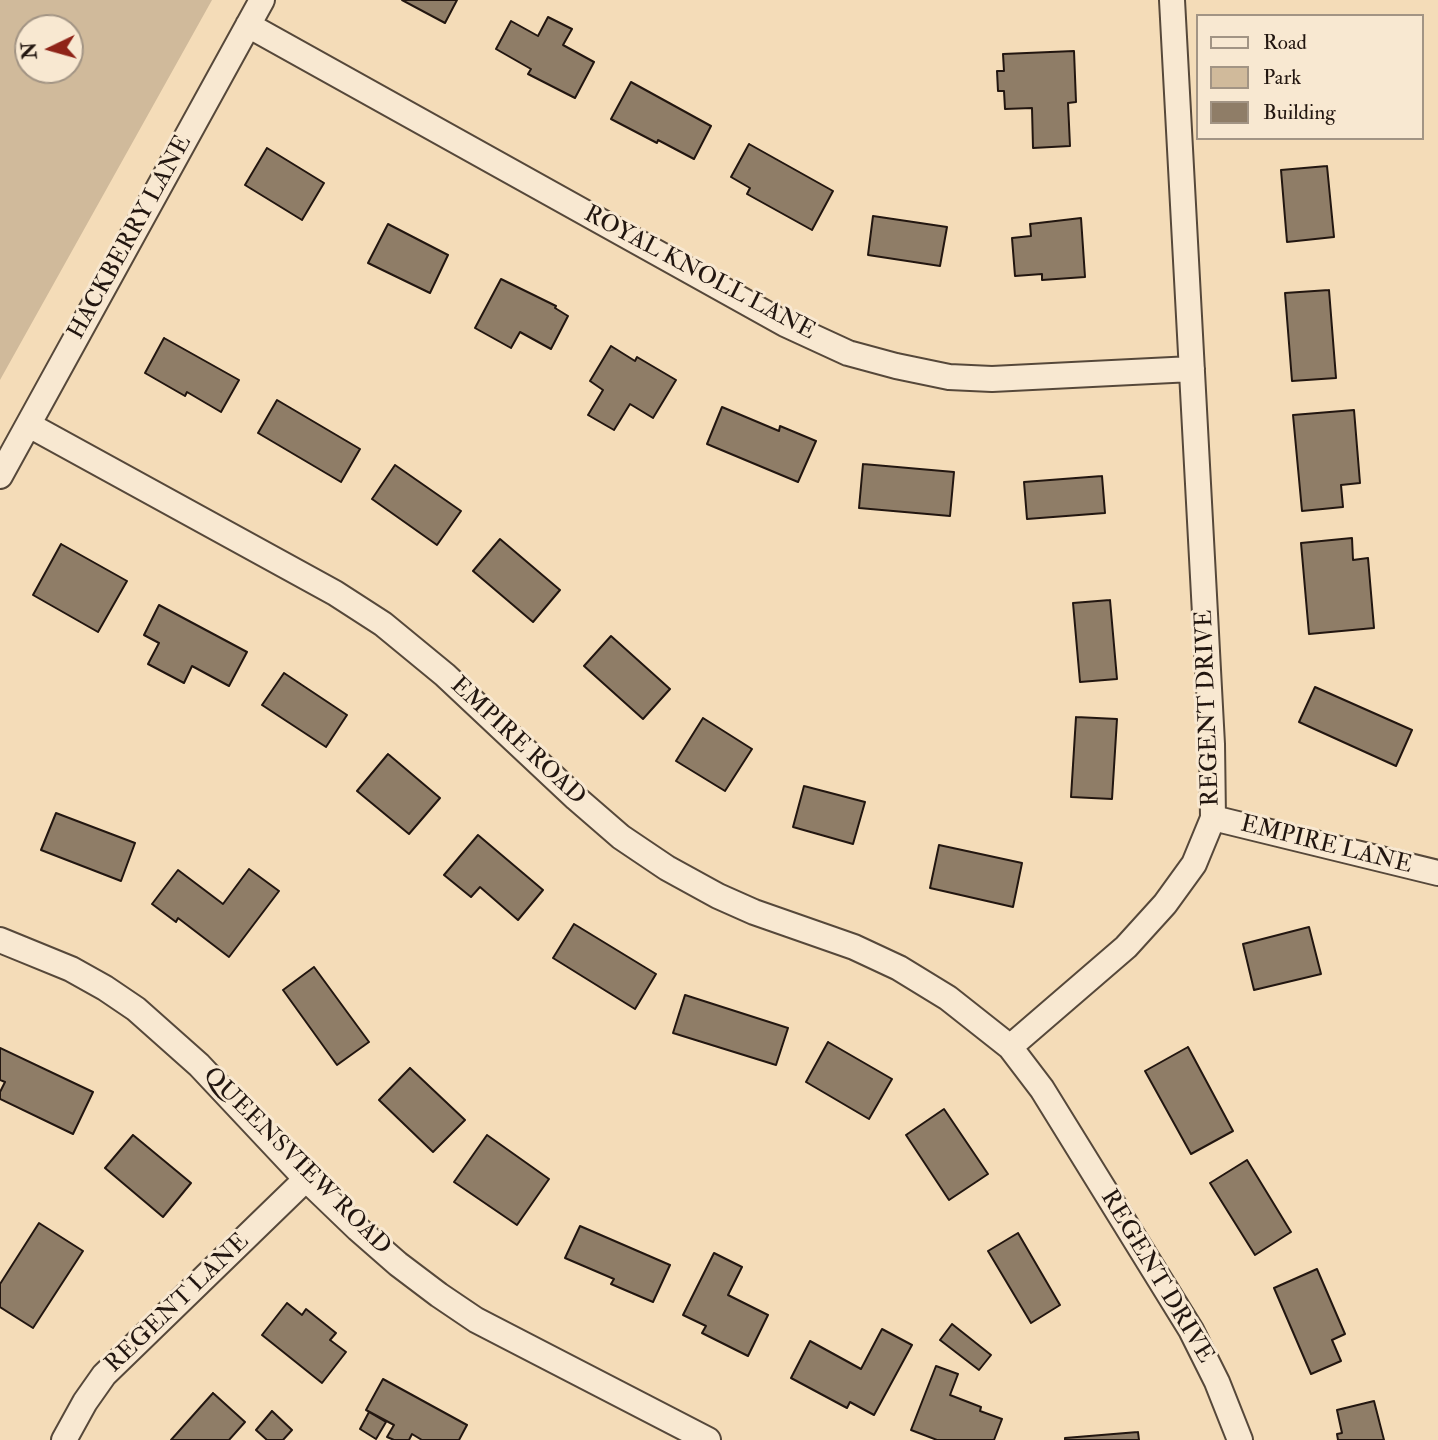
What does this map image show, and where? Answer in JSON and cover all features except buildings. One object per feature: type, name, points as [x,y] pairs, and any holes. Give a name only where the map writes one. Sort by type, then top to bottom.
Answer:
[{"type":"street","name":"HACKBERRY LANE","points":[[0,476],[262,0]]},
{"type":"street","name":"REGENT DRIVE","points":[[1172,0],[1212,744],[1213,818],[1195,864],[1165,904],[1126,947],[1010,1047],[1042,1089],[1191,1330],[1217,1382],[1240,1440]]},
{"type":"street","name":"ROYAL KNOLL LANE","points":[[248,25],[785,324],[848,353],[949,377],[992,379],[1192,369]]},
{"type":"street","name":"EMPIRE ROAD","points":[[29,425],[335,593],[383,624],[446,675],[621,837],[667,868],[718,897],[854,947],[899,968],[948,998],[1010,1047]]},
{"type":"street","name":"EMPIRE LANE","points":[[1213,818],[1438,873]]},
{"type":"street","name":"QUEENSVIEW ROAD","points":[[0,940],[71,969],[136,1009],[199,1065],[306,1179],[358,1229],[439,1296],[476,1320],[708,1440]]},
{"type":"street","name":"REGENT LANE","points":[[64,1440],[104,1375],[306,1179]]},
{"type":"green space","points":[[0,0],[212,0],[0,380]]}]
